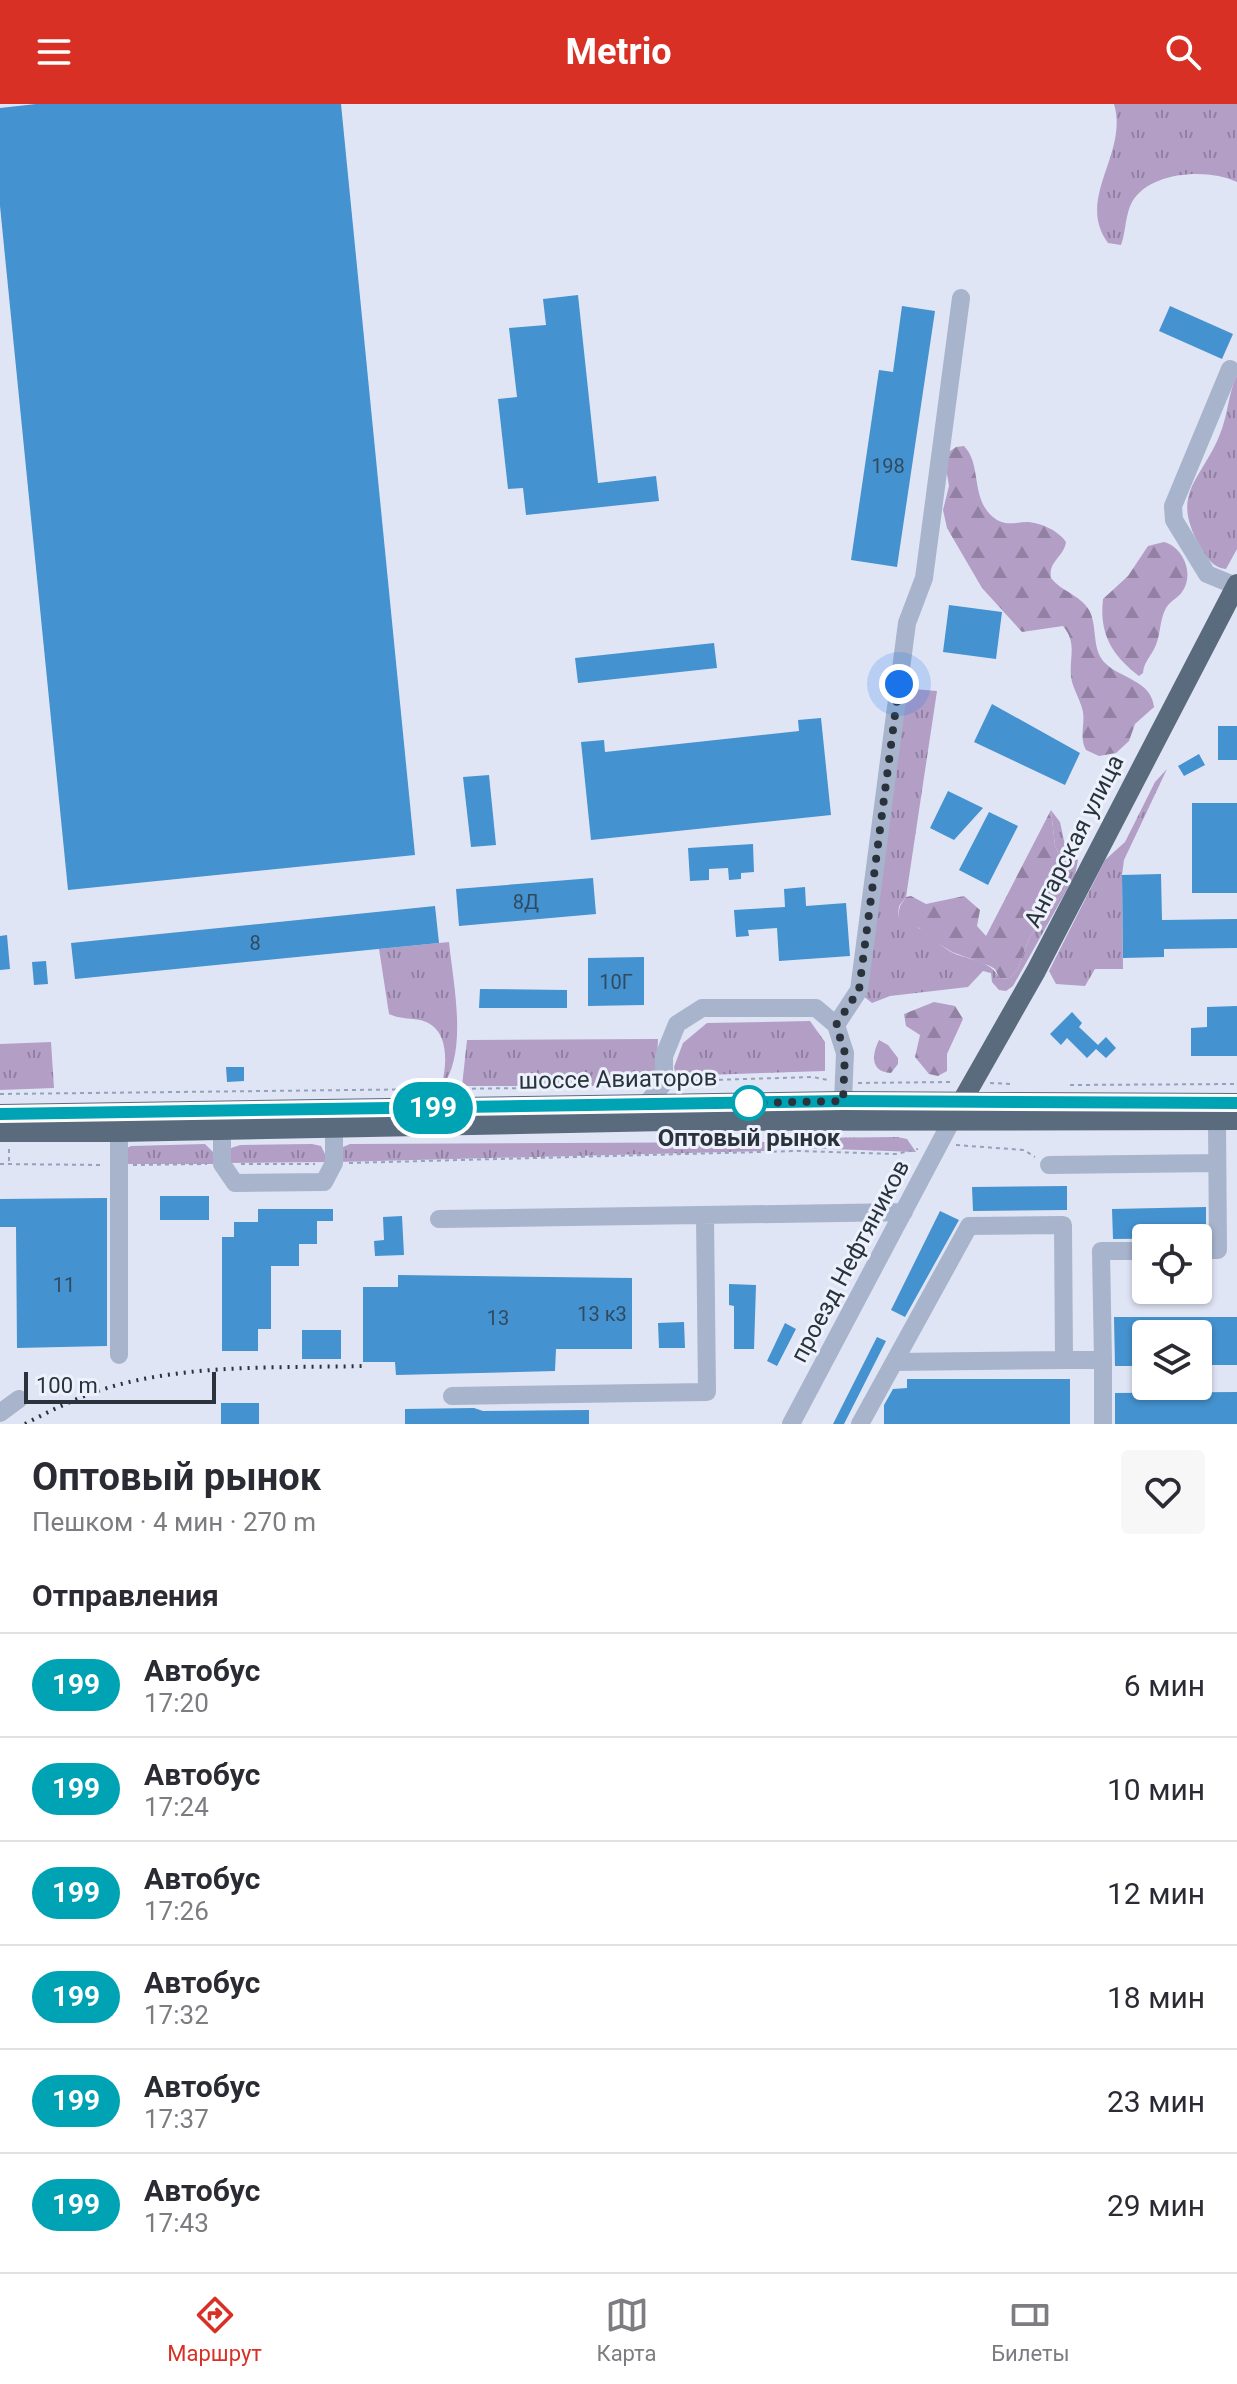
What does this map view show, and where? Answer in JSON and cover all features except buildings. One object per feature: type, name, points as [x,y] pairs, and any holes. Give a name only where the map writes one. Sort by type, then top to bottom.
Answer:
[{"type":"main road","name":"Ангарская улица","points":[[952,1120],[1036,971],[1236,585]]},
{"type":"main road","name":"шоссе Авиаторов","points":[[0,1114],[843,1101],[1237,1103]]},
{"type":"main road","name":"шоссе Авиаторов","points":[[0,1132],[666,1121],[1227,1120]]},
{"type":"street","points":[[836,1025],[859,990],[907,623],[924,578],[961,298]]},
{"type":"street","points":[[1230,369],[1173,506],[1174,520],[1207,574],[1236,585]]},
{"type":"street","points":[[646,1104],[664,1083],[664,1056],[677,1024],[702,1008],[816,1008],[836,1025],[845,1053],[843,1101]]},
{"type":"street","name":"проезд Нефтяников","points":[[791,1424],[952,1120]]},
{"type":"street","points":[[1227,1120],[1217,1163],[1228,1250]]},
{"type":"street","points":[[222,1130],[222,1164],[235,1183],[324,1182],[334,1163],[334,1128]]},
{"type":"street","points":[[119,1132],[119,1355]]},
{"type":"street","points":[[1049,1165],[1217,1163]]},
{"type":"street","points":[[439,1219],[904,1212]]},
{"type":"street","points":[[452,1396],[707,1392],[705,1215]]},
{"type":"street","points":[[860,1424],[969,1226],[1063,1225],[1064,1360]]},
{"type":"street","points":[[1103,1424],[1101,1251],[1132,1251]]},
{"type":"street","points":[[894,1362],[1103,1360]]},
{"type":"street","points":[[0,1413],[19,1399]]},
{"type":"path","points":[[0,1094],[456,1088]]},
{"type":"path","points":[[796,1135],[797,1151]]},
{"type":"path","points":[[0,1164],[334,1163],[797,1151],[896,1154],[938,1146],[968,1145],[1024,1150],[1049,1165]]},
{"type":"green space","points":[[1114,104],[1237,104],[1237,182],[1196,174],[1165,178],[1152,184],[1132,202],[1121,245],[1108,243],[1099,226],[1097,209],[1115,140],[1117,122]]},
{"type":"green space","points":[[1237,375],[1237,549],[1226,569],[1207,558],[1200,546],[1191,528],[1188,499],[1220,434]]},
{"type":"green space","points":[[964,446],[970,454],[979,494],[988,512],[1005,523],[1028,522],[1044,526],[1066,542],[1052,567],[1051,578],[1081,600],[1089,610],[1098,651],[1105,663],[1141,685],[1152,698],[1154,707],[1135,724],[1129,741],[1116,753],[1099,756],[1086,750],[1083,712],[1072,682],[1072,647],[1063,626],[1022,632],[982,588],[947,528],[943,510],[949,486],[946,468],[949,452]]},
{"type":"green space","points":[[1164,542],[1177,549],[1185,562],[1186,585],[1165,610],[1156,646],[1139,676],[1121,660],[1109,643],[1103,623],[1103,599],[1128,576],[1148,546]]},
{"type":"green space","points":[[913,689],[937,691],[906,897],[899,906],[898,916],[951,952],[985,964],[1000,979],[1010,978],[1018,969],[1029,938],[1064,891],[1069,875],[1055,846],[1051,810],[1060,822],[1066,850],[1078,860],[1075,875],[1013,986],[1006,991],[999,990],[992,982],[991,973],[983,971],[968,987],[890,996],[872,1003],[862,995],[904,694]]},
{"type":"green space","points":[[1167,769],[1124,860],[1123,969],[1095,969],[1085,986],[1056,984],[1049,971],[1105,860],[1125,842],[1155,782]]},
{"type":"green space","points":[[1051,810],[1055,846],[1069,875],[1064,891],[1029,938],[1018,969],[1010,978],[1000,979],[990,966],[952,952],[919,928],[903,923],[898,916],[906,897],[911,896],[926,904],[964,896],[980,910],[977,926],[986,936]]},
{"type":"green space","points":[[449,942],[456,997],[457,1038],[450,1074],[441,1088],[445,1069],[442,1039],[430,1024],[389,1014],[379,949]]},
{"type":"green space","points":[[934,1002],[955,1006],[963,1019],[947,1054],[947,1071],[938,1076],[929,1074],[915,1057],[920,1035],[906,1026],[904,1014]]},
{"type":"green space","points":[[810,1021],[825,1042],[825,1071],[676,1076],[674,1067],[683,1043],[707,1023]]},
{"type":"green space","points":[[658,1039],[656,1082],[633,1086],[462,1086],[467,1040]]},
{"type":"green space","points":[[879,1040],[888,1045],[898,1058],[898,1064],[891,1073],[880,1070],[874,1062]]},
{"type":"green space","points":[[51,1042],[54,1088],[0,1090],[0,1044]]},
{"type":"green space","points":[[804,1138],[907,1139],[916,1152],[804,1148]]},
{"type":"green space","points":[[767,1142],[766,1151],[338,1162],[343,1147],[350,1144]]},
{"type":"green space","points":[[205,1144],[216,1155],[217,1164],[124,1164],[125,1149],[131,1146]]},
{"type":"green space","points":[[240,1145],[321,1146],[329,1162],[226,1163],[231,1148]]},
{"type":"railway","points":[[25,1424],[96,1392],[151,1378],[242,1368],[365,1366]]},
{"type":"bus line","name":"199","points":[[0,1114],[843,1101],[1237,1103]]},
{"type":"place","name":"Оптовый рынок","points":[[749,1103]]},
{"type":"route","points":[[749,1103],[843,1101],[845,1053],[836,1025],[859,990],[899,684]]}]
